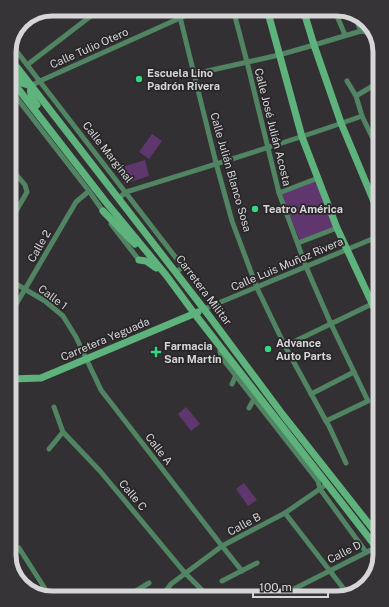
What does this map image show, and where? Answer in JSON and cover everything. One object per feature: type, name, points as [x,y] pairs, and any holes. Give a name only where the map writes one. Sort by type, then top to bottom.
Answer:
[{"type":"main road","points":[[269,16],[302,137],[347,249],[373,297]]},
{"type":"main road","points":[[306,16],[314,45],[341,123],[373,199]]},
{"type":"main road","name":"Carretera Militar","points":[[16,66],[176,272],[283,416],[373,529]]},
{"type":"main road","points":[[16,77],[21,83],[31,86],[30,90],[32,98],[68,145],[69,154]]},
{"type":"main road","name":"Carretera Militar","points":[[16,86],[105,201],[166,276],[327,484],[373,550]]},
{"type":"main road","points":[[103,211],[134,243],[141,245]]},
{"type":"main road","points":[[139,260],[146,261],[166,276]]},
{"type":"main road","name":"Carretera Yeguada","points":[[16,379],[41,378],[204,309]]},
{"type":"street","points":[[27,65],[91,16]]},
{"type":"street","name":"Calle Tulio Otero","points":[[31,86],[184,16]]},
{"type":"street","name":"Calle José Julián Acosta","points":[[235,16],[279,193],[306,266],[331,324],[368,401],[326,421]]},
{"type":"street","points":[[337,16],[345,35]]},
{"type":"street","name":"Calle Julián Blanco Sosa","points":[[180,18],[232,221],[257,288],[285,346],[329,426],[346,463]]},
{"type":"street","points":[[357,22],[361,31]]},
{"type":"street","points":[[194,74],[280,55],[361,31],[367,32]]},
{"type":"street","name":"Calle Marginal","points":[[16,51],[183,267],[176,272]]},
{"type":"street","points":[[347,81],[356,96],[362,116],[373,139]]},
{"type":"street","points":[[356,96],[373,86]]},
{"type":"street","points":[[16,97],[89,191],[139,260]]},
{"type":"street","points":[[119,198],[126,192],[268,148],[362,116]]},
{"type":"street","points":[[16,175],[24,185],[27,192],[16,210]]},
{"type":"street","points":[[279,193],[318,178]]},
{"type":"street","name":"Calle 2","points":[[16,305],[76,202],[89,191]]},
{"type":"street","points":[[298,244],[338,228]]},
{"type":"street","name":"Calle Luis Muñoz Rivera","points":[[204,309],[373,239]]},
{"type":"street","name":"Calle 1","points":[[16,284],[45,301],[63,316],[76,337],[86,359]]},
{"type":"street","points":[[285,346],[373,302]]},
{"type":"street","points":[[220,347],[222,358],[318,481],[320,489],[373,550]]},
{"type":"street","name":"Calle A","points":[[86,359],[101,390],[242,571]]},
{"type":"street","points":[[311,394],[354,372]]},
{"type":"street","points":[[232,384],[236,376]]},
{"type":"street","points":[[249,408],[254,399]]},
{"type":"street","points":[[49,448],[63,432],[54,407]]},
{"type":"street","name":"Calle C","points":[[63,432],[96,467],[186,573],[203,591]]},
{"type":"street","name":"Calle B","points":[[166,591],[171,584],[222,546],[285,513],[327,484]]},
{"type":"street","points":[[285,513],[344,591]]},
{"type":"street","points":[[16,548],[18,548],[46,590]]},
{"type":"street","name":"Calle D","points":[[290,591],[373,551]]},
{"type":"street","points":[[222,581],[257,563]]},
{"type":"street","points":[[136,591],[149,583]]},
{"type":"shaded area","points":[[152,134],[162,141],[149,159],[139,152]]},
{"type":"shaded area","points":[[145,160],[149,176],[124,184],[119,168]]},
{"type":"shaded area","points":[[317,179],[336,227],[300,241],[281,193]]},
{"type":"shaded area","points":[[186,407],[200,424],[191,431],[178,414]]},
{"type":"shaded area","points":[[244,483],[257,500],[248,506],[236,489]]},
{"type":"place","name":"Escuela Lino Padrón Rivera","points":[[139,79]]},
{"type":"place","name":"Teatro América","points":[[255,209]]},
{"type":"place","name":"Advance Auto Parts","points":[[268,349]]},
{"type":"place","name":"Farmacia San Martín","points":[[156,352]]}]
